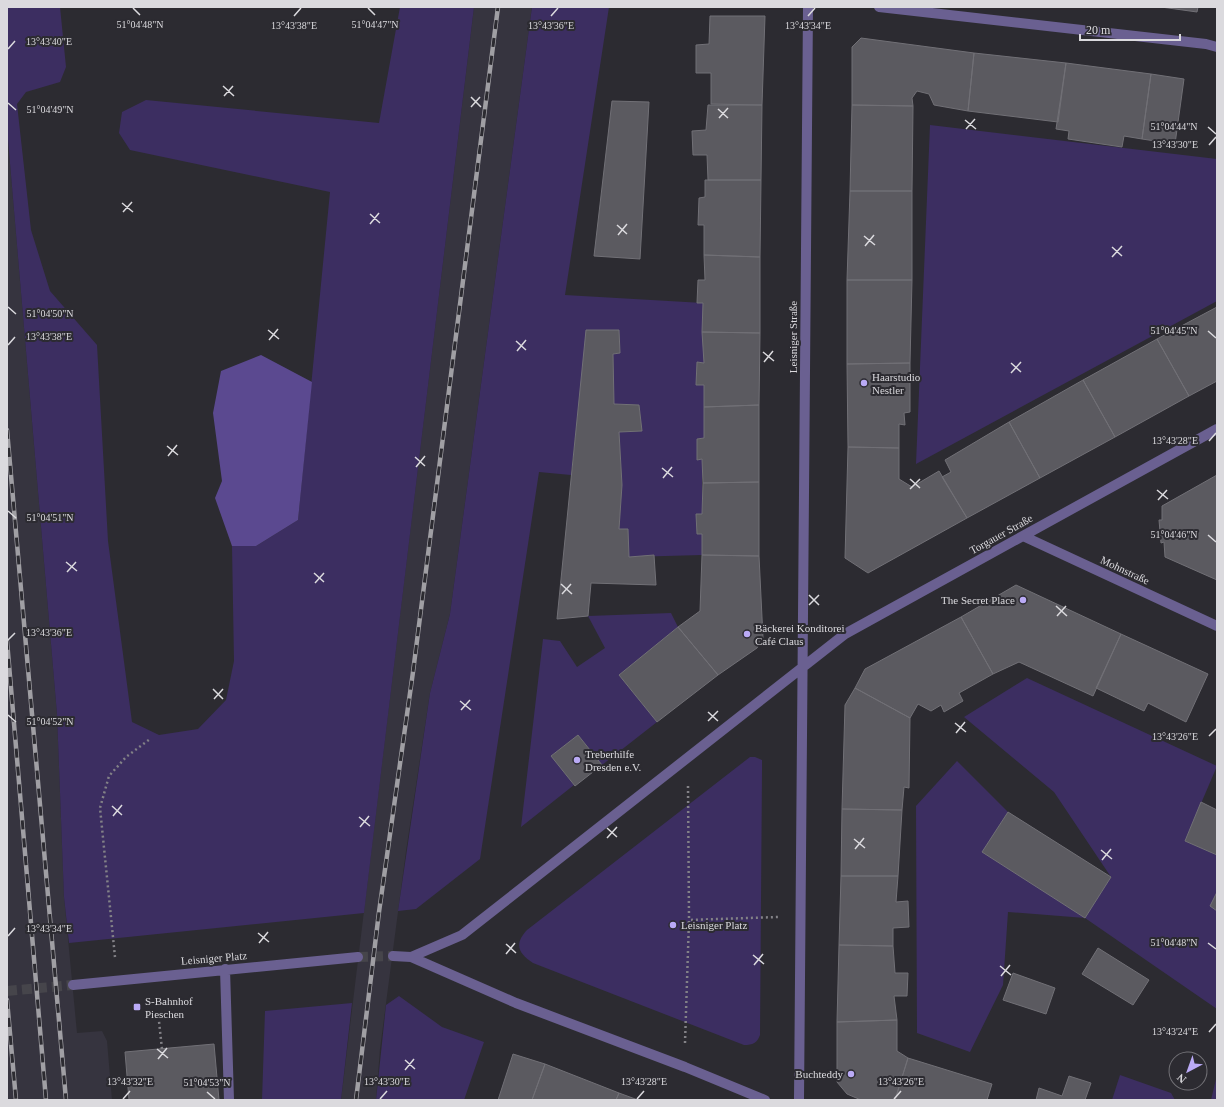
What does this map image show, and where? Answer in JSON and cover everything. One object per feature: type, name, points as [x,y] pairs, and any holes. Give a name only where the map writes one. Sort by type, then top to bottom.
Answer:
[{"type":"street","name":"Leisniger Straße","points":[[803,667],[808,7]]},
{"type":"street","points":[[879,7],[1206,44],[1217,47]]},
{"type":"street","name":"Torgauer Straße","points":[[803,667],[845,634],[1217,429]]},
{"type":"street","name":"Mohnstraße","points":[[1023,536],[1217,626]]},
{"type":"street","points":[[411,957],[462,935],[803,667]]},
{"type":"street","points":[[799,1100],[803,667]]},
{"type":"street","points":[[393,956],[411,957],[516,1002],[685,1067],[765,1100]]},
{"type":"street","name":"Leisniger Platz","points":[[73,985],[358,957]]},
{"type":"street","points":[[225,969],[229,1100]]},
{"type":"path","points":[[117,980],[100,808],[109,776],[126,757],[150,739]]},
{"type":"path","points":[[685,1067],[688,920],[688,756]]},
{"type":"path","points":[[688,920],[800,917]]},
{"type":"path","points":[[158,1012],[162,1049]]},
{"type":"shaded area","points":[[7,7],[60,7],[66,67],[60,82],[26,92],[17,104],[31,230],[50,291],[97,345],[108,541],[132,722],[159,735],[198,729],[226,700],[234,661],[232,546],[256,546],[298,520],[330,192],[130,150],[119,133],[122,112],[146,100],[379,123],[400,7],[474,7],[364,913],[69,943],[64,897],[57,714],[7,128]]},
{"type":"shaded area","points":[[474,7],[532,7],[450,614],[430,693],[406,851],[380,1049],[376,1100],[341,1100]]},
{"type":"shaded area","points":[[532,7],[609,7],[565,295],[703,303],[704,363],[697,363],[696,385],[704,385],[704,438],[697,439],[697,460],[702,459],[702,514],[696,514],[697,534],[702,534],[702,555],[629,557],[628,529],[619,529],[622,485],[619,432],[642,431],[639,405],[614,404],[613,354],[620,353],[619,330],[587,330],[571,475],[539,472],[480,859],[416,909],[398,911],[430,693],[450,614]]},
{"type":"shaded area","points":[[930,125],[1217,159],[1217,301],[916,464]]},
{"type":"shaded area","points":[[7,128],[57,714],[64,897],[77,1033],[102,1031],[107,1041],[112,1100],[7,1100]]},
{"type":"shaded area","points":[[261,355],[312,382],[298,520],[256,546],[232,546],[215,498],[222,481],[213,413],[221,371]]},
{"type":"shaded area","points":[[671,613],[678,627],[619,675],[657,722],[602,765],[578,735],[551,756],[574,785],[521,827],[543,639],[560,641],[577,667],[605,648],[588,616]]},
{"type":"shaded area","points":[[1027,678],[1217,766],[1185,841],[1217,855],[1217,1009],[1085,918],[1111,877],[1054,792],[964,717]]},
{"type":"shaded area","points":[[750,757],[755,757],[762,760],[760,1035],[756,1042],[750,1045],[744,1045],[533,963],[524,956],[521,952],[519,944],[527,930]]},
{"type":"shaded area","points":[[957,761],[1008,812],[983,852],[1085,918],[1008,912],[1003,985],[970,1052],[917,1033],[916,806]]},
{"type":"shaded area","points":[[399,996],[442,1027],[484,1042],[464,1100],[376,1100],[386,1005]]},
{"type":"shaded area","points":[[352,1003],[341,1100],[262,1100],[265,1011]]},
{"type":"shaded area","points":[[1120,1075],[1171,1093],[1175,1100],[1112,1100]]},
{"type":"shaded area","points":[[1217,1075],[1217,1100],[1211,1100]]},
{"type":"building","points":[[1161,7],[1198,7],[1197,12]]},
{"type":"building","points":[[710,16],[765,16],[762,105],[711,104],[711,73],[696,73],[696,45],[709,44]]},
{"type":"building","points":[[861,38],[974,53],[968,111],[934,105],[929,94],[917,91],[912,98],[913,106],[852,105],[852,47]]},
{"type":"building","points":[[974,53],[1066,63],[1058,122],[968,111]]},
{"type":"building","points":[[1066,63],[1151,74],[1142,139],[1124,136],[1122,147],[1068,139],[1069,131],[1056,129]]},
{"type":"building","points":[[1151,74],[1184,79],[1175,144],[1142,139]]},
{"type":"building","points":[[612,101],[649,102],[640,259],[594,256]]},
{"type":"building","points":[[708,105],[762,105],[761,180],[708,180],[707,155],[693,155],[692,131],[706,130]]},
{"type":"building","points":[[852,105],[913,106],[912,191],[850,191]]},
{"type":"building","points":[[705,180],[761,180],[760,257],[704,255],[704,225],[698,225],[699,198],[705,197]]},
{"type":"building","points":[[850,191],[912,191],[912,280],[847,280]]},
{"type":"building","points":[[704,255],[760,257],[760,333],[702,332],[703,303],[697,303],[698,280],[705,280]]},
{"type":"building","points":[[847,280],[912,280],[910,363],[847,364]]},
{"type":"building","points":[[1217,307],[1217,381],[1189,396],[1157,339]]},
{"type":"building","points":[[586,330],[619,330],[620,353],[613,354],[614,404],[639,405],[642,431],[619,432],[622,485],[619,529],[628,529],[629,557],[654,555],[656,585],[591,583],[588,616],[557,619]]},
{"type":"building","points":[[702,332],[760,333],[759,405],[704,407],[704,385],[696,385],[697,362],[704,363]]},
{"type":"building","points":[[1157,339],[1189,396],[1115,437],[1083,380]]},
{"type":"building","points":[[910,363],[910,412],[904,413],[905,425],[899,424],[899,448],[848,447],[847,364]]},
{"type":"building","points":[[1083,380],[1115,437],[1040,478],[1009,422]]},
{"type":"building","points":[[759,405],[759,482],[703,483],[702,459],[697,460],[697,439],[704,438],[704,407]]},
{"type":"building","points":[[1009,422],[1040,478],[967,518],[942,477],[951,472],[945,460]]},
{"type":"building","points":[[848,447],[899,448],[899,479],[912,487],[939,471],[967,518],[868,573],[845,558]]},
{"type":"building","points":[[1217,475],[1217,580],[1165,557],[1164,542],[1161,543],[1159,520],[1162,520],[1162,506]]},
{"type":"building","points":[[759,482],[759,556],[702,555],[702,534],[697,534],[696,514],[702,514],[703,483]]},
{"type":"building","points":[[702,555],[759,556],[763,638],[757,648],[718,675],[678,627],[700,611]]},
{"type":"building","points":[[1016,585],[1121,634],[1093,696],[1019,662],[993,674],[961,617]]},
{"type":"building","points":[[961,617],[993,674],[959,693],[963,701],[944,712],[941,705],[931,711],[918,704],[910,718],[855,688],[865,669]]},
{"type":"building","points":[[678,627],[718,675],[657,722],[619,675]]},
{"type":"building","points":[[1121,634],[1208,674],[1186,722],[1148,703],[1144,711],[1096,688]]},
{"type":"building","points":[[855,688],[910,718],[909,788],[904,787],[902,810],[842,809],[845,705]]},
{"type":"building","name":"Treberhilfe Dresden e.V.","points":[[578,735],[602,765],[575,786],[551,756]]},
{"type":"building","points":[[1201,802],[1217,810],[1217,855],[1185,841]]},
{"type":"building","points":[[842,809],[902,810],[898,876],[841,876]]},
{"type":"building","points":[[1008,812],[1111,877],[1085,918],[982,852]]},
{"type":"building","points":[[841,876],[898,876],[896,902],[908,901],[909,927],[893,928],[893,946],[839,945]]},
{"type":"building","points":[[1217,892],[1217,911],[1210,906]]},
{"type":"building","points":[[839,945],[893,946],[895,973],[908,973],[907,996],[894,996],[897,1020],[837,1022]]},
{"type":"building","points":[[1098,948],[1149,980],[1133,1005],[1082,974]]},
{"type":"building","points":[[1013,973],[1055,988],[1046,1014],[1003,1000]]},
{"type":"building","points":[[897,1020],[897,1051],[908,1058],[895,1100],[861,1100],[847,1094],[837,1082],[837,1022]]},
{"type":"building","points":[[214,1044],[219,1100],[129,1100],[125,1052]]},
{"type":"building","points":[[513,1054],[545,1064],[532,1100],[498,1100]]},
{"type":"building","points":[[908,1058],[992,1084],[987,1100],[895,1100]]},
{"type":"building","points":[[545,1064],[619,1093],[616,1100],[532,1100]]},
{"type":"building","points":[[1069,1076],[1091,1083],[1085,1100],[1036,1100],[1039,1088],[1062,1096]]},
{"type":"building","points":[[619,1093],[638,1100],[616,1100]]},
{"type":"tunnel","points":[[358,957],[393,956]]},
{"type":"tunnel","points":[[7,991],[73,985]]},
{"type":"railway","points":[[356,1100],[379,912],[413,672],[498,7]]},
{"type":"railway","points":[[7,430],[66,1100]]},
{"type":"railway","points":[[7,641],[46,1100]]},
{"type":"railway","points":[[7,1000],[16,1100]]},
{"type":"place","name":"Haarstudio Nestler","points":[[864,383]]},
{"type":"place","name":"The Secret Place","points":[[1023,600]]},
{"type":"place","name":"Bäckerei Konditorei Café Claus","points":[[747,634]]},
{"type":"place","name":"Treberhilfe Dresden e.V.","points":[[577,760]]},
{"type":"place","name":"Leisniger Platz","points":[[673,925]]},
{"type":"place","name":"S-Bahnhof Pieschen","points":[[137,1007]]},
{"type":"place","name":"Buchteddy","points":[[851,1074]]}]
